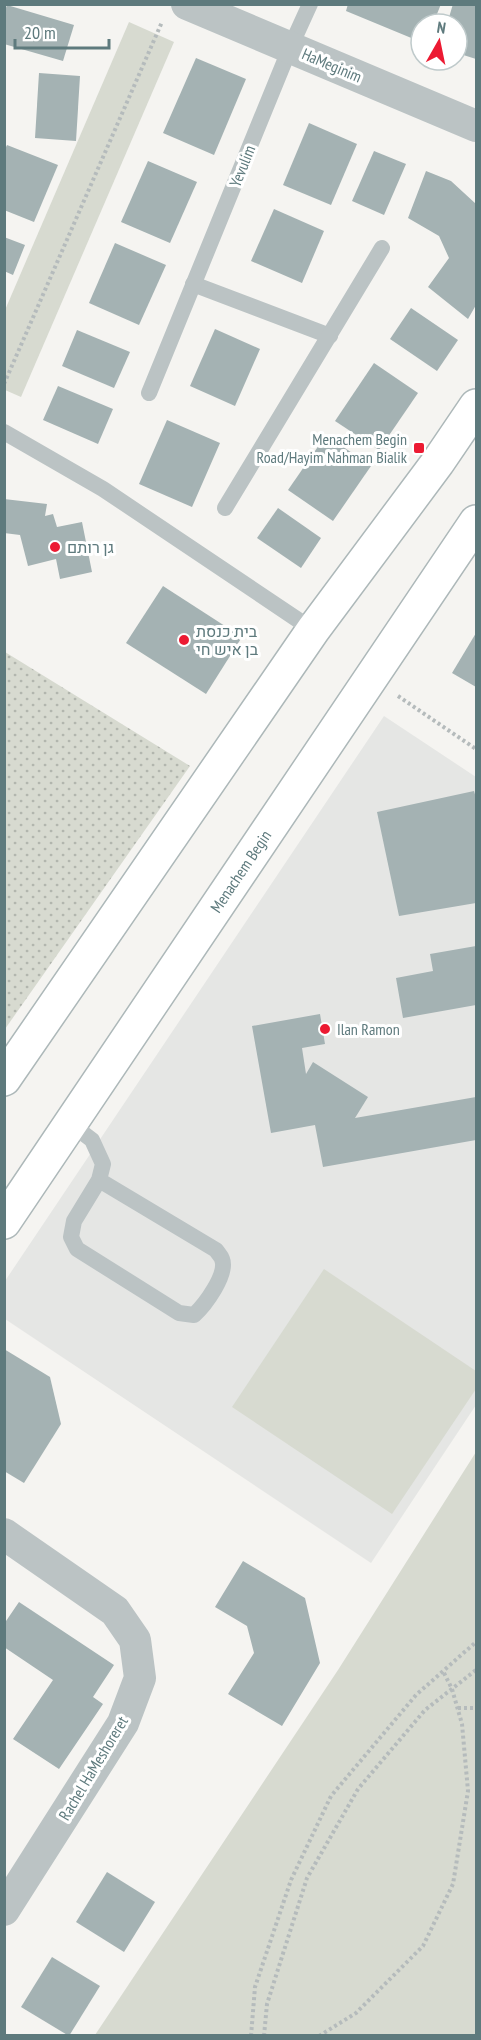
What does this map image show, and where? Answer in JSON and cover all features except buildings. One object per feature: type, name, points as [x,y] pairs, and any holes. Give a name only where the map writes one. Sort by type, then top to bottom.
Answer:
[{"type":"main road","points":[[7,1072],[313,630],[477,406]]},
{"type":"main road","name":"Menachem Begin","points":[[4,1222],[477,522]]},
{"type":"street","name":"HaMeginim","points":[[176,10],[290,48],[477,126]]},
{"type":"street","name":"Rachel HaMeshoreret","points":[[4,1534],[115,1611],[135,1640],[140,1678],[123,1723],[4,1910]]},
{"type":"lane","name":"Yevulim","points":[[149,393],[310,4]]},
{"type":"lane","points":[[225,508],[382,248]]},
{"type":"lane","points":[[193,284],[330,336]]},
{"type":"lane","points":[[4,432],[103,489],[313,630]]},
{"type":"lane","points":[[71,1124],[92,1140],[103,1164],[99,1180],[74,1221],[71,1238],[77,1250],[179,1313],[194,1316],[203,1307],[223,1273],[223,1260],[216,1250],[99,1180]]},
{"type":"path","points":[[4,384],[176,10]]},
{"type":"path","points":[[372,678],[477,749]]},
{"type":"path","points":[[251,2036],[255,1988],[291,1880],[330,1796],[416,1695],[477,1642]]},
{"type":"path","points":[[264,2036],[267,2004],[308,1878],[358,1789],[425,1710],[477,1670]]},
{"type":"path","points":[[319,2036],[356,2013],[423,1946],[453,1884],[468,1791],[462,1724],[452,1689],[443,1671]]},
{"type":"path","points":[[458,1708],[477,1708]]},
{"type":"shaded area","points":[[129,22],[174,42],[21,397],[5,390],[5,310]]},
{"type":"shaded area","points":[[5,652],[190,766],[5,1029]]},
{"type":"shaded area","name":"Ilan Ramon","points":[[384,716],[476,777],[476,1405],[371,1563],[5,1319],[5,1281]]},
{"type":"shaded area","points":[[324,1269],[476,1371],[476,1389],[392,1514],[232,1407]]},
{"type":"shaded area","points":[[476,1452],[476,2035],[95,2035],[338,1670]]},
{"type":"place","name":"Menachem Begin Road/Hayim Nahman Bialik","points":[[419,448]]},
{"type":"place","name":"גן רותם","points":[[55,547]]},
{"type":"place","name":"בית כנסת בן איש חי","points":[[184,640]]},
{"type":"place","name":"Ilan Ramon","points":[[325,1029]]}]
